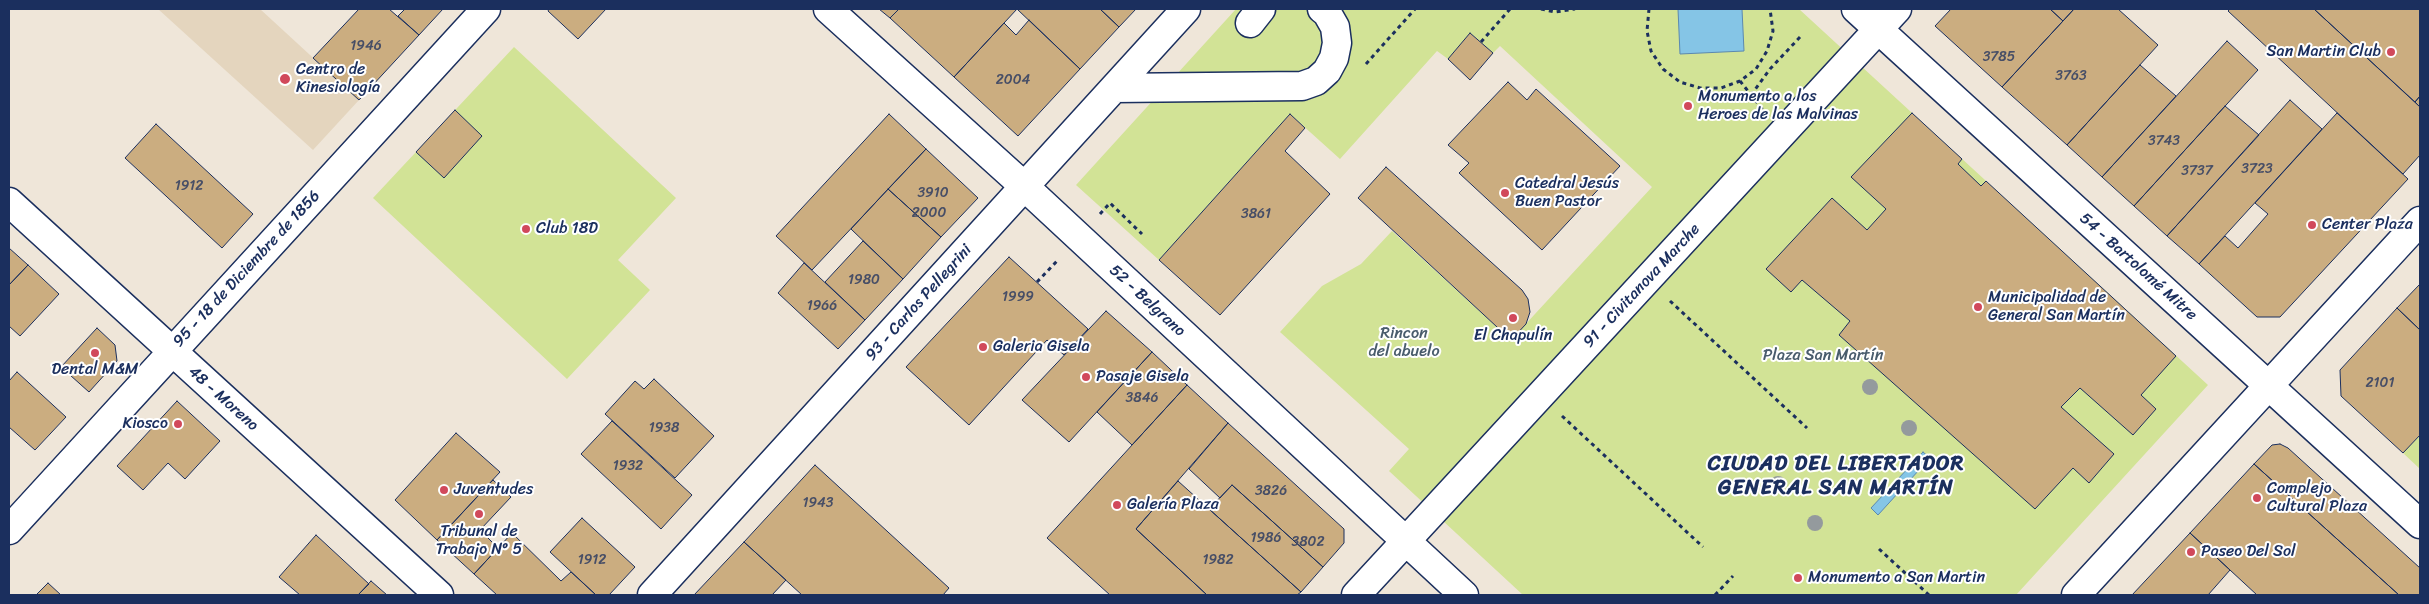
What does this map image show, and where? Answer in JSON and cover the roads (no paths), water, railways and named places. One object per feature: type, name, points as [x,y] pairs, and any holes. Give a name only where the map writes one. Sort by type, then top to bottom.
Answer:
[{"type":"street","name":"95 - 18 de Diciembre de 1856","points":[[9,530],[486,9]]},
{"type":"street","name":"52 - Belgrano","points":[[828,9],[1025,187],[1464,595]]},
{"type":"street","name":"93 - Carlos Pellegrini","points":[[652,595],[1186,9]]},
{"type":"street","points":[[1114,88],[1302,86],[1316,81],[1327,71],[1334,58],[1337,42],[1335,27],[1327,13],[1322,9]]},
{"type":"street","name":"54 - Bartolomé Mitre","points":[[1856,9],[2420,524]]},
{"type":"street","name":"91 - Civitanova Marche","points":[[1356,595],[1897,9]]},
{"type":"street","name":"48 - Moreno","points":[[9,202],[439,595]]},
{"type":"street","points":[[2076,595],[2420,221]]},
{"type":"water","points":[[1678,9],[1742,9],[1744,51],[1680,54]]},
{"type":"water","points":[[1923,452],[1930,458],[1878,515],[1871,508]]},
{"type":"place","name":"San Martin Club","points":[[2391,52]]},
{"type":"place","name":"Centro de Kinesiología","points":[[285,79]]},
{"type":"place","name":"Monumento a los Heroes de las Malvinas","points":[[1688,106]]},
{"type":"place","name":"Catedral Jesús Buen Pastor","points":[[1505,193]]},
{"type":"place","name":"Center Plaza","points":[[2312,225]]},
{"type":"place","name":"Club 18D","points":[[526,229]]},
{"type":"place","name":"Municipalidad de General San Martín","points":[[1978,307]]},
{"type":"place","name":"El Chapulín","points":[[1513,318]]},
{"type":"place","name":"Galeria Gisela","points":[[983,347]]},
{"type":"place","name":"Dental M&M","points":[[95,353]]},
{"type":"place","name":"Pasaje Gisela","points":[[1086,377]]},
{"type":"place","name":"Kiosco","points":[[178,424]]},
{"type":"place","name":"Juventudes","points":[[444,490]]},
{"type":"place","name":"Complejo Cultural Plaza","points":[[2257,498]]},
{"type":"place","name":"Galería Plaza","points":[[1117,505]]},
{"type":"place","name":"Tribunal de Trabajo Nº 5","points":[[479,514]]},
{"type":"place","name":"Paseo Del Sol","points":[[2191,552]]},
{"type":"place","name":"Monumento a San Martin","points":[[1798,578]]},
{"type":"district","name":"CIUDAD DEL LIBERTADOR GENERAL SAN MARTÍN","points":[[1836,477]]},
{"type":"park label","name":"Rincon del abuelo","points":[[1404,343]]},
{"type":"park label","name":"Plaza San Martín","points":[[1823,356]]}]
